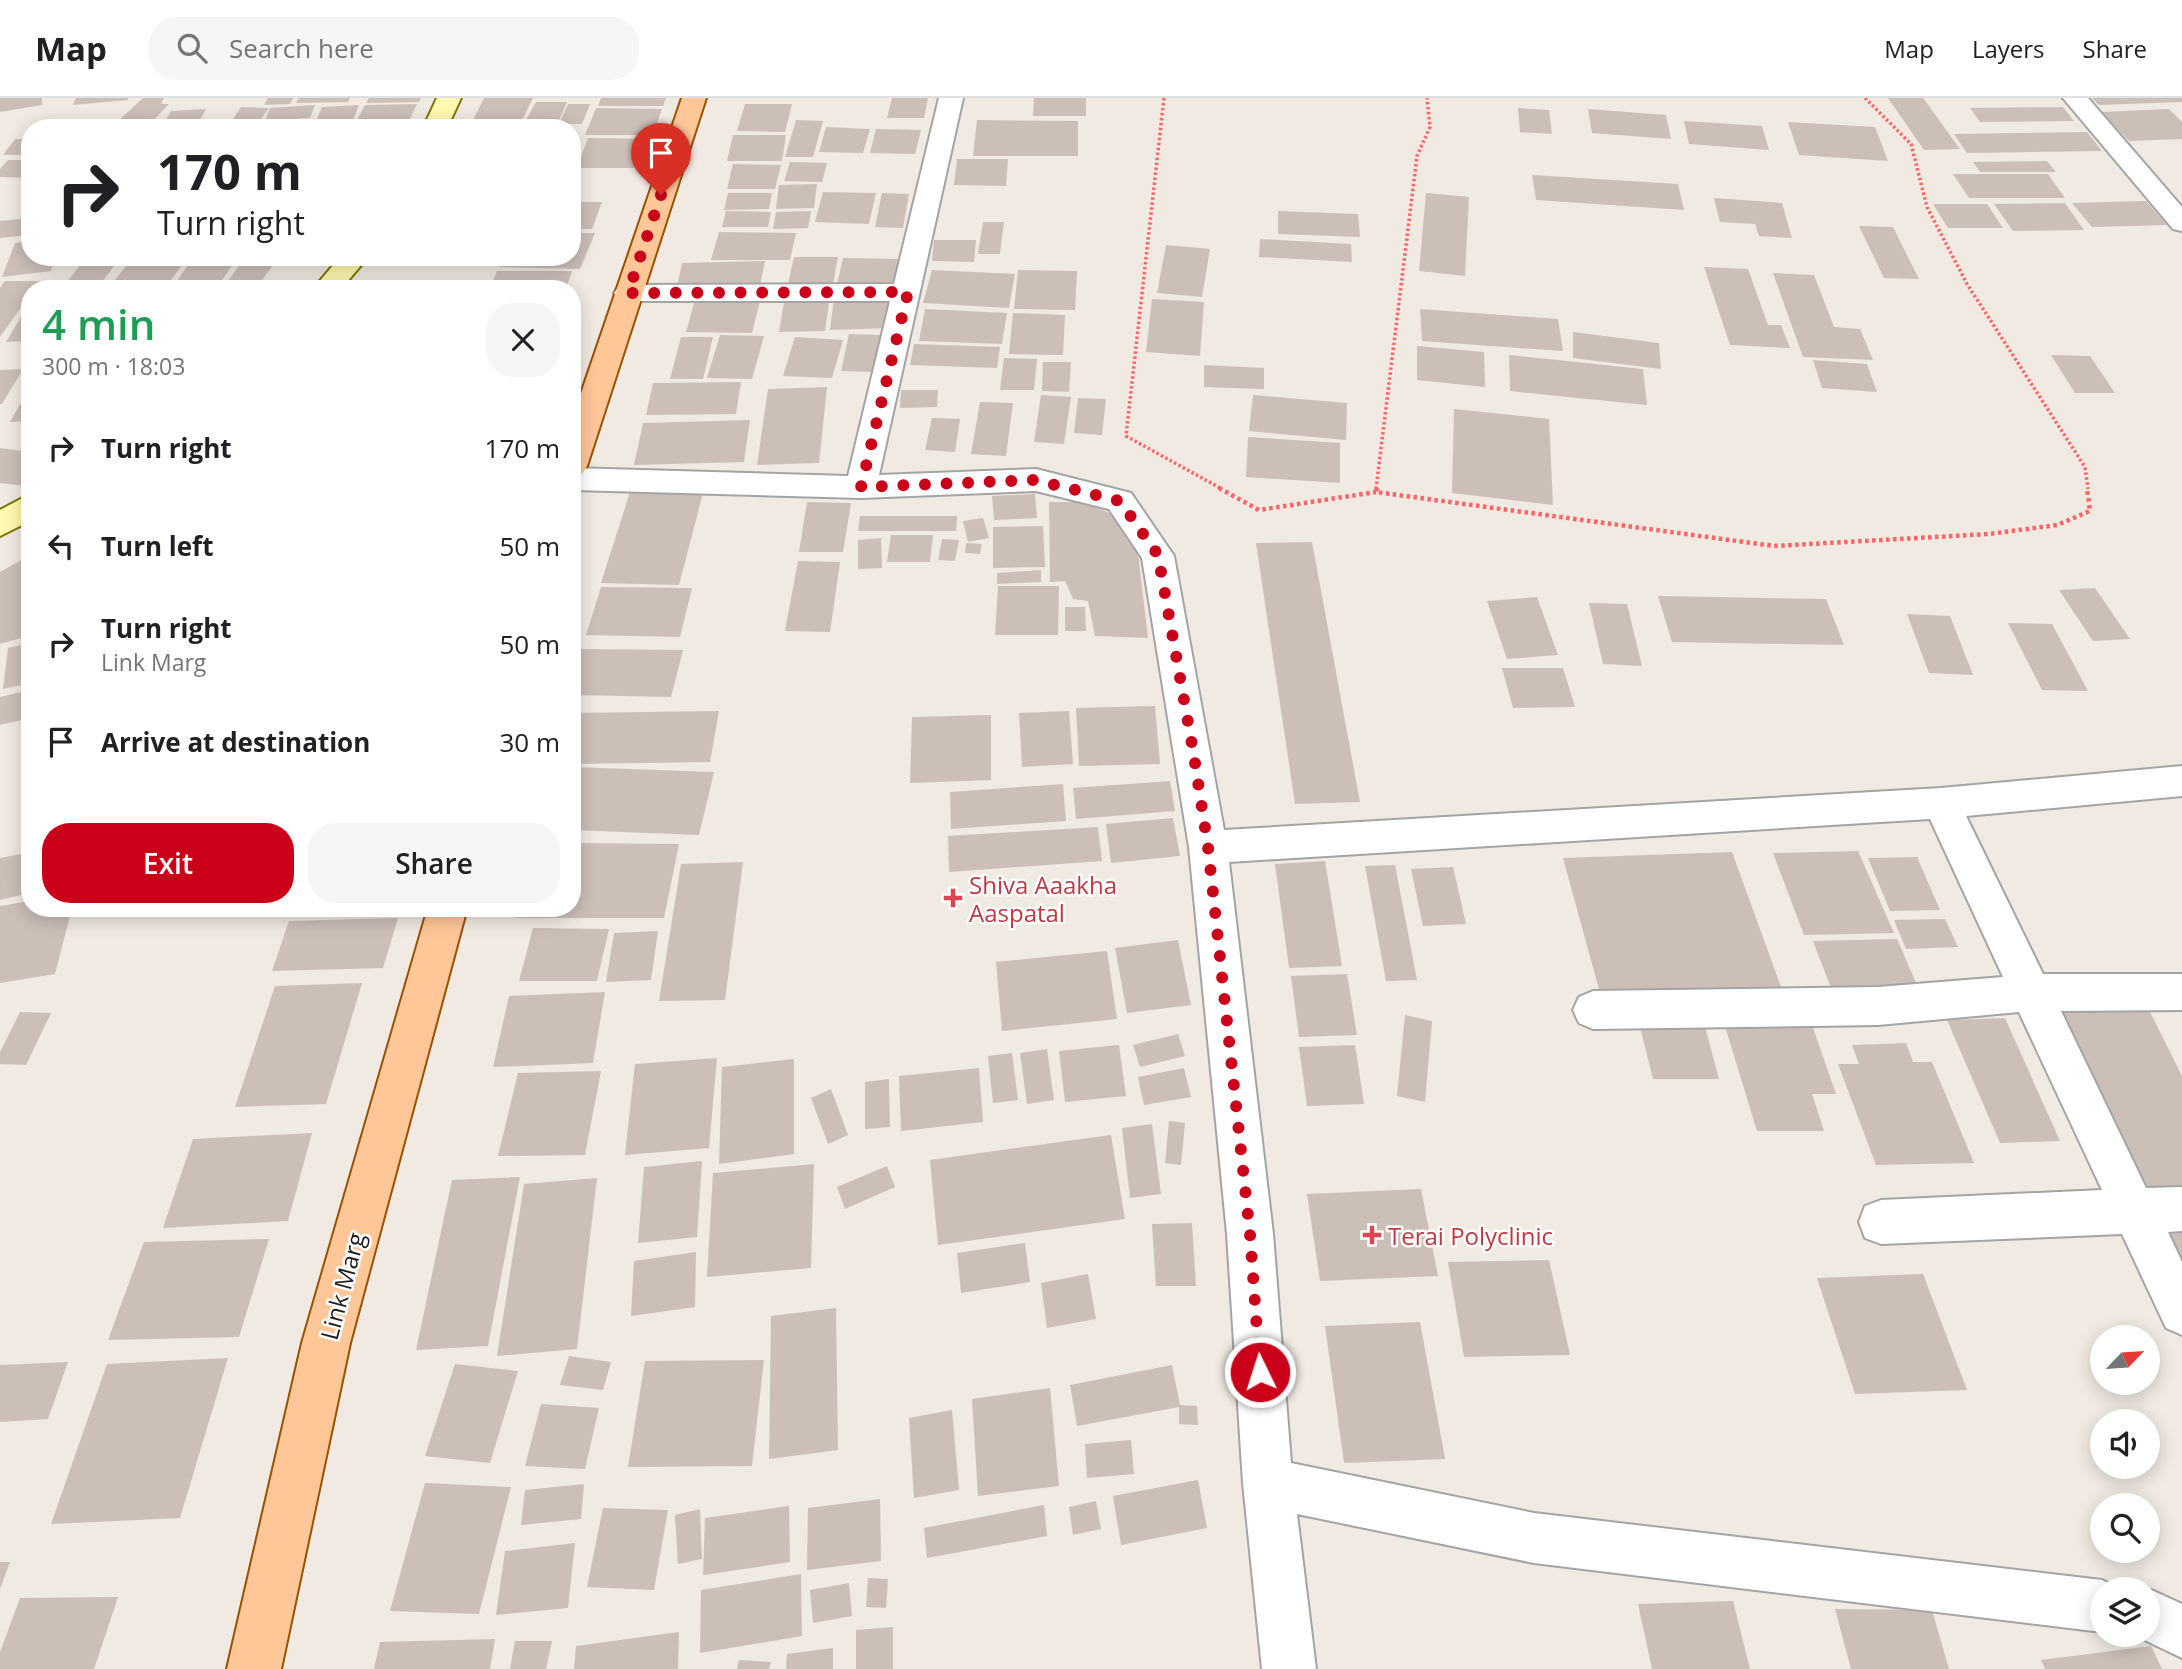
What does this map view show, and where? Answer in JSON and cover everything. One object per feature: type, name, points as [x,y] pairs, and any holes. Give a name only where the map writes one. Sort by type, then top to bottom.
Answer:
[{"type":"main road","points":[[439,119],[449,98]]},
{"type":"main road","points":[[581,438],[694,98]]},
{"type":"main road","points":[[334,280],[347,266]]},
{"type":"main road","points":[[0,525],[21,511]]},
{"type":"main road","name":"Link Marg","points":[[254,1669],[326,1343],[445,917]]},
{"type":"street","points":[[861,487],[951,98]]},
{"type":"street","points":[[2075,98],[2182,223]]},
{"type":"street","points":[[628,293],[908,292]]},
{"type":"street","points":[[581,480],[861,487],[1035,480],[1120,501],[1158,555],[1208,847],[1250,1234],[1268,1483],[1289,1669]]},
{"type":"street","points":[[1208,847],[1941,803],[2182,781]]},
{"type":"street","points":[[1941,803],[2182,1312]]},
{"type":"street","points":[[1593,1010],[1878,1006],[2030,993],[2182,992]]},
{"type":"street","points":[[1881,1222],[2182,1209]]},
{"type":"street","points":[[1268,1483],[1534,1538],[2090,1605]]},
{"type":"street","points":[[2160,1621],[2182,1632]]},
{"type":"path","points":[[1164,98],[1126,436],[1259,510],[1377,492],[1774,546],[1989,534],[2057,525],[2090,511],[2085,467],[1967,284],[1927,207],[1911,144],[1865,98]]},
{"type":"path","points":[[1377,492],[1417,156],[1430,127],[1427,98]]},
{"type":"building","points":[[0,98],[42,98],[42,105],[0,112]]},
{"type":"building","points":[[76,98],[128,98],[128,100],[73,105]]},
{"type":"building","points":[[143,98],[164,98],[161,104],[169,104],[155,119],[120,119]]},
{"type":"building","points":[[268,98],[293,98],[290,104],[264,105]]},
{"type":"building","points":[[299,98],[350,98],[348,102],[296,103]]},
{"type":"building","points":[[369,98],[421,98],[419,102],[366,103]]},
{"type":"building","points":[[484,98],[533,98],[522,119],[474,119]]},
{"type":"building","points":[[601,98],[666,98],[663,106],[598,106]]},
{"type":"building","points":[[892,98],[928,98],[924,118],[887,118]]},
{"type":"building","points":[[1034,98],[1086,98],[1086,116],[1033,116]]},
{"type":"building","points":[[1888,98],[1923,98],[1960,149],[1924,150]]},
{"type":"building","points":[[2092,98],[2182,98],[2182,102],[2099,105]]},
{"type":"building","points":[[536,102],[567,102],[560,119],[527,119]]},
{"type":"building","points":[[417,104],[410,119],[358,119],[365,105]]},
{"type":"building","points":[[568,104],[590,104],[582,124],[581,119],[561,119]]},
{"type":"building","points":[[745,104],[792,104],[785,132],[737,131]]},
{"type":"building","points":[[315,105],[310,118],[295,119],[266,119],[270,108]]},
{"type":"building","points":[[359,105],[354,119],[317,119],[322,107]]},
{"type":"building","points":[[241,107],[269,108],[261,119],[233,119]]},
{"type":"building","points":[[2063,107],[2074,121],[1980,122],[1970,108]]},
{"type":"building","points":[[596,108],[662,109],[653,135],[585,135]]},
{"type":"building","points":[[1518,108],[1549,110],[1552,134],[1520,132]]},
{"type":"building","points":[[206,109],[201,119],[166,119],[171,111]]},
{"type":"building","points":[[1588,109],[1666,115],[1671,139],[1592,133]]},
{"type":"building","points":[[2169,109],[2182,122],[2182,139],[2129,141],[2101,112]]},
{"type":"building","points":[[796,120],[823,121],[813,157],[785,157]]},
{"type":"building","points":[[977,120],[1078,121],[1078,156],[973,156]]},
{"type":"building","points":[[1684,121],[1762,126],[1769,150],[1689,144]]},
{"type":"building","points":[[1788,122],[1875,127],[1888,161],[1799,155]]},
{"type":"building","points":[[826,127],[870,129],[863,153],[819,152]]},
{"type":"building","points":[[876,129],[921,130],[915,154],[870,153]]},
{"type":"building","points":[[2087,132],[2102,151],[1967,153],[1954,134]]},
{"type":"building","points":[[733,135],[786,135],[782,161],[727,161]]},
{"type":"building","points":[[588,138],[653,139],[643,168],[581,168],[581,157]]},
{"type":"building","points":[[15,139],[21,139],[21,155],[3,155]]},
{"type":"building","points":[[957,159],[1008,159],[1006,186],[954,185]]},
{"type":"building","points":[[8,160],[21,160],[21,178],[0,177],[0,169]]},
{"type":"building","points":[[2047,161],[2056,172],[1980,172],[1973,162]]},
{"type":"building","points":[[790,162],[827,163],[822,182],[784,181]]},
{"type":"building","points":[[733,164],[781,165],[775,189],[727,189]]},
{"type":"building","points":[[1953,174],[2048,174],[2065,198],[1969,198]]},
{"type":"building","points":[[1532,175],[1678,184],[1684,210],[1536,200]]},
{"type":"building","points":[[817,184],[814,208],[776,209],[779,185]]},
{"type":"building","points":[[823,192],[876,193],[869,224],[815,222]]},
{"type":"building","points":[[728,193],[772,193],[769,209],[724,210]]},
{"type":"building","points":[[882,193],[909,194],[903,228],[875,227]]},
{"type":"building","points":[[1426,193],[1469,197],[1465,276],[1419,271]]},
{"type":"building","points":[[1714,198],[1782,203],[1792,238],[1759,236],[1755,224],[1720,222]]},
{"type":"building","points":[[2146,201],[2167,225],[2092,227],[2072,203]]},
{"type":"building","points":[[581,202],[602,202],[592,229],[581,229]]},
{"type":"building","points":[[2065,203],[2084,230],[2013,231],[1994,204]]},
{"type":"building","points":[[1933,204],[1987,204],[2003,228],[1948,228]]},
{"type":"building","points":[[726,211],[771,212],[768,227],[722,227]]},
{"type":"building","points":[[811,211],[808,228],[773,229],[776,212]]},
{"type":"building","points":[[1278,211],[1358,214],[1360,237],[1278,234]]},
{"type":"building","points":[[21,219],[21,236],[0,238],[0,221]]},
{"type":"building","points":[[983,222],[1004,222],[1000,254],[978,254]]},
{"type":"building","points":[[1859,226],[1893,227],[1919,279],[1884,278]]},
{"type":"building","points":[[719,232],[796,233],[790,260],[711,260]]},
{"type":"building","points":[[581,233],[595,233],[580,269],[500,267],[581,266]]},
{"type":"building","points":[[1260,239],[1351,244],[1352,262],[1259,257]]},
{"type":"building","points":[[934,240],[976,240],[974,262],[932,261]]},
{"type":"building","points":[[21,242],[21,266],[52,266],[51,271],[2,277],[15,243]]},
{"type":"building","points":[[1166,245],[1210,249],[1202,297],[1157,293]]},
{"type":"building","points":[[794,257],[838,257],[833,284],[788,284]]},
{"type":"building","points":[[843,258],[903,259],[898,286],[837,285]]},
{"type":"building","points":[[765,261],[760,286],[677,287],[682,263]]},
{"type":"building","points":[[79,266],[114,266],[104,280],[69,280]]},
{"type":"building","points":[[126,266],[181,266],[171,280],[115,280]]},
{"type":"building","points":[[188,266],[232,266],[222,280],[177,280]]},
{"type":"building","points":[[239,266],[272,266],[262,280],[229,280]]},
{"type":"building","points":[[1704,267],[1748,269],[1768,325],[1781,325],[1790,348],[1730,345]]},
{"type":"building","points":[[932,270],[1015,274],[1009,308],[923,303]]},
{"type":"building","points":[[1018,270],[1077,271],[1075,310],[1014,309]]},
{"type":"building","points":[[497,271],[572,271],[569,280],[494,280]]},
{"type":"building","points":[[1773,273],[1814,275],[1834,327],[1860,329],[1873,360],[1803,357]]},
{"type":"building","points":[[5,281],[21,281],[21,308],[0,337],[0,288]]},
{"type":"building","points":[[830,296],[825,331],[779,332],[785,297]]},
{"type":"building","points":[[893,296],[891,328],[830,330],[834,298]]},
{"type":"building","points":[[1152,299],[1204,302],[1200,356],[1146,352]]},
{"type":"building","points":[[695,300],[760,301],[752,333],[686,332]]},
{"type":"building","points":[[925,309],[1007,313],[1002,344],[919,341]]},
{"type":"building","points":[[1420,309],[1558,319],[1563,351],[1422,341]]},
{"type":"building","points":[[1013,313],[1065,315],[1063,355],[1009,354]]},
{"type":"building","points":[[21,317],[21,341],[6,342]]},
{"type":"building","points":[[1573,332],[1659,343],[1661,369],[1573,358]]},
{"type":"building","points":[[849,334],[881,335],[874,372],[841,371]]},
{"type":"building","points":[[720,335],[764,336],[752,379],[707,378]]},
{"type":"building","points":[[681,337],[713,337],[703,379],[670,379]]},
{"type":"building","points":[[795,337],[843,340],[832,378],[783,376]]},
{"type":"building","points":[[914,344],[1000,347],[997,368],[910,365]]},
{"type":"building","points":[[1417,346],[1484,352],[1485,387],[1417,380]]},
{"type":"building","points":[[1509,355],[1643,369],[1647,405],[1510,391]]},
{"type":"building","points":[[2051,355],[2090,356],[2115,393],[2075,393]]},
{"type":"building","points":[[1004,358],[1037,359],[1034,390],[1000,390]]},
{"type":"building","points":[[1813,360],[1867,364],[1877,392],[1822,388]]},
{"type":"building","points":[[1043,362],[1071,362],[1069,392],[1042,391]]},
{"type":"building","points":[[1204,365],[1264,368],[1264,389],[1204,387]]},
{"type":"building","points":[[21,369],[2,404],[0,404],[0,370]]},
{"type":"building","points":[[741,382],[736,414],[646,415],[653,383]]},
{"type":"building","points":[[827,387],[819,463],[757,465],[768,389]]},
{"type":"building","points":[[901,390],[938,390],[937,407],[900,408]]},
{"type":"building","points":[[1041,395],[1071,397],[1064,444],[1034,442]]},
{"type":"building","points":[[1253,395],[1347,403],[1346,440],[1249,431]]},
{"type":"building","points":[[1078,398],[1106,399],[1102,435],[1074,433]]},
{"type":"building","points":[[980,402],[1013,403],[1006,456],[971,454]]},
{"type":"building","points":[[20,404],[21,421],[10,422]]},
{"type":"building","points":[[1454,409],[1549,419],[1553,505],[1452,493]]},
{"type":"building","points":[[932,418],[960,419],[955,452],[925,450]]},
{"type":"building","points":[[750,420],[744,462],[634,465],[643,423]]},
{"type":"building","points":[[1248,437],[1340,443],[1340,483],[1246,477]]},
{"type":"building","points":[[0,448],[21,451],[21,486],[0,483]]},
{"type":"building","points":[[630,492],[703,493],[679,585],[601,583]]},
{"type":"building","points":[[1035,494],[1037,518],[994,520],[992,496]]},
{"type":"building","points":[[807,502],[851,503],[843,552],[799,552]]},
{"type":"building","points":[[1049,502],[1077,502],[1094,507],[1118,516],[1130,529],[1138,553],[1148,638],[1095,636],[1088,601],[1073,599],[1065,581],[1050,582]]},
{"type":"building","points":[[860,516],[957,516],[956,531],[858,531]]},
{"type":"building","points":[[983,518],[989,538],[968,542],[963,521]]},
{"type":"building","points":[[1043,526],[1045,567],[993,568],[993,527]]},
{"type":"building","points":[[891,535],[933,535],[930,562],[887,562]]},
{"type":"building","points":[[881,538],[882,568],[858,569],[858,540]]},
{"type":"building","points":[[942,539],[959,540],[955,561],[938,560]]},
{"type":"building","points":[[1312,542],[1360,802],[1295,804],[1256,543]]},
{"type":"building","points":[[966,543],[982,544],[980,554],[965,553]]},
{"type":"building","points":[[21,560],[21,638],[0,644],[0,572]]},
{"type":"building","points":[[798,561],[840,562],[830,632],[785,631]]},
{"type":"building","points":[[1041,570],[1041,582],[997,584],[997,573]]},
{"type":"building","points":[[998,586],[1059,586],[1058,635],[995,635]]},
{"type":"building","points":[[601,587],[692,588],[680,637],[586,635]]},
{"type":"building","points":[[2095,588],[2130,639],[2093,641],[2059,590]]},
{"type":"building","points":[[1658,596],[1826,599],[1844,645],[1672,642]]},
{"type":"building","points":[[1537,597],[1558,655],[1507,659],[1487,601]]},
{"type":"building","points":[[1589,603],[1627,604],[1642,666],[1603,664]]},
{"type":"building","points":[[1065,607],[1085,607],[1086,631],[1065,631]]},
{"type":"building","points":[[1907,614],[1950,616],[1973,675],[1929,673]]},
{"type":"building","points":[[2008,623],[2052,624],[2088,691],[2042,690]]},
{"type":"building","points":[[21,645],[21,685],[3,689],[8,648]]},
{"type":"building","points":[[581,649],[683,650],[671,697],[581,695]]},
{"type":"building","points":[[1502,668],[1563,668],[1575,707],[1513,708]]},
{"type":"building","points":[[21,692],[21,720],[0,725],[0,697]]},
{"type":"building","points":[[1155,706],[1160,764],[1079,766],[1076,708]]},
{"type":"building","points":[[719,711],[710,762],[581,764],[581,713]]},
{"type":"building","points":[[1069,711],[1073,764],[1022,767],[1019,713]]},
{"type":"building","points":[[991,715],[991,780],[910,783],[912,717]]},
{"type":"building","points":[[581,767],[714,772],[699,835],[581,830]]},
{"type":"building","points":[[1170,781],[1175,811],[1076,819],[1073,788]]},
{"type":"building","points":[[1063,784],[1066,821],[951,829],[950,792]]},
{"type":"building","points":[[1173,818],[1180,856],[1111,863],[1106,824]]},
{"type":"building","points":[[1098,827],[1102,861],[949,872],[948,836]]},
{"type":"building","points":[[581,843],[679,844],[664,918],[515,918],[581,917]]},
{"type":"building","points":[[1858,851],[1894,933],[1804,935],[1773,853]]},
{"type":"building","points":[[1732,852],[1781,987],[1600,993],[1563,858]]},
{"type":"building","points":[[21,854],[21,895],[0,900],[0,858]]},
{"type":"building","points":[[1917,857],[1940,910],[1890,911],[1868,858]]},
{"type":"building","points":[[1325,861],[1342,966],[1289,968],[1275,864]]},
{"type":"building","points":[[743,862],[725,1000],[659,1001],[681,864]]},
{"type":"building","points":[[1395,865],[1417,980],[1386,981],[1365,866]]},
{"type":"building","points":[[1453,867],[1466,924],[1423,926],[1411,869]]},
{"type":"building","points":[[21,902],[21,917],[70,917],[55,974],[0,983],[0,906]]},
{"type":"building","points":[[398,918],[383,968],[272,971],[289,921]]},
{"type":"building","points":[[1945,919],[1958,947],[1906,949],[1894,920]]},
{"type":"building","points":[[533,928],[609,929],[597,981],[519,981]]},
{"type":"building","points":[[658,931],[651,980],[606,982],[614,933]]},
{"type":"building","points":[[1897,939],[1917,985],[1831,988],[1813,941]]},
{"type":"building","points":[[1178,940],[1191,1005],[1127,1013],[1115,948]]},
{"type":"building","points":[[1107,951],[1117,1019],[1002,1031],[996,962]]},
{"type":"building","points":[[1347,974],[1357,1035],[1299,1037],[1291,976]]},
{"type":"building","points":[[362,983],[326,1104],[235,1107],[275,986]]},
{"type":"building","points":[[605,992],[593,1063],[493,1067],[509,996]]},
{"type":"building","points":[[2145,1002],[2182,1076],[2182,1205],[2150,1205],[2056,1004]]},
{"type":"building","points":[[20,1012],[51,1013],[26,1065],[0,1064],[0,1052]]},
{"type":"building","points":[[1405,1015],[1432,1021],[1425,1102],[1397,1096]]},
{"type":"building","points":[[2005,1018],[2060,1141],[2000,1143],[1947,1020]]},
{"type":"building","points":[[1811,1022],[1836,1094],[1812,1094],[1824,1131],[1757,1131],[1724,1023]]},
{"type":"building","points":[[1639,1023],[1704,1023],[1719,1079],[1653,1079]]},
{"type":"building","points":[[1178,1034],[1185,1056],[1140,1067],[1133,1045]]},
{"type":"building","points":[[1906,1043],[1913,1062],[1932,1062],[1974,1163],[1876,1165],[1838,1064],[1859,1064],[1852,1045]]},
{"type":"building","points":[[1119,1045],[1126,1096],[1065,1102],[1059,1051]]},
{"type":"building","points":[[1355,1045],[1364,1104],[1307,1106],[1299,1047]]},
{"type":"building","points":[[1047,1049],[1054,1100],[1027,1104],[1020,1053]]},
{"type":"building","points":[[1012,1053],[1018,1100],[993,1103],[988,1056]]},
{"type":"building","points":[[717,1058],[709,1148],[625,1155],[635,1064]]},
{"type":"building","points":[[794,1059],[794,1154],[719,1164],[722,1067]]},
{"type":"building","points":[[979,1068],[983,1122],[901,1131],[899,1076]]},
{"type":"building","points":[[1184,1068],[1191,1097],[1144,1105],[1138,1077]]},
{"type":"building","points":[[601,1071],[585,1155],[498,1156],[518,1073]]},
{"type":"building","points":[[889,1079],[890,1127],[865,1129],[865,1082]]},
{"type":"building","points":[[831,1089],[848,1135],[828,1144],[811,1098]]},
{"type":"building","points":[[1169,1121],[1185,1123],[1181,1165],[1165,1163]]},
{"type":"building","points":[[1152,1124],[1161,1194],[1130,1198],[1122,1128]]},
{"type":"building","points":[[312,1133],[288,1221],[163,1228],[193,1139]]},
{"type":"building","points":[[1111,1135],[1125,1219],[938,1245],[930,1160]]},
{"type":"building","points":[[702,1161],[697,1237],[638,1243],[644,1167]]},
{"type":"building","points":[[814,1164],[811,1268],[707,1277],[713,1173]]},
{"type":"building","points":[[887,1166],[895,1187],[845,1209],[837,1187]]},
{"type":"building","points":[[520,1177],[488,1346],[416,1350],[452,1180]]},
{"type":"building","points":[[597,1178],[577,1349],[497,1356],[524,1184]]},
{"type":"building","name":"Terai Polyclinic","points":[[1421,1189],[1438,1276],[1320,1281],[1307,1194]]},
{"type":"building","points":[[1192,1223],[1196,1286],[1156,1286],[1152,1224]]},
{"type":"building","points":[[2182,1230],[2182,1270],[2162,1231]]},
{"type":"building","points":[[269,1239],[239,1337],[108,1340],[144,1242]]},
{"type":"building","points":[[1025,1243],[1030,1282],[961,1293],[957,1253]]},
{"type":"building","points":[[696,1252],[695,1307],[631,1316],[634,1261]]},
{"type":"building","points":[[1549,1260],[1570,1355],[1464,1357],[1448,1262]]},
{"type":"building","points":[[1088,1274],[1096,1319],[1047,1328],[1041,1283]]},
{"type":"building","points":[[1923,1274],[1967,1390],[1855,1394],[1817,1278]]},
{"type":"building","points":[[836,1308],[838,1450],[769,1459],[771,1316]]},
{"type":"building","points":[[1420,1322],[1445,1459],[1344,1463],[1325,1326]]},
{"type":"building","points":[[569,1356],[611,1362],[603,1390],[560,1385]]},
{"type":"building","points":[[228,1358],[180,1518],[51,1524],[107,1364]]},
{"type":"building","points":[[764,1360],[752,1466],[628,1467],[645,1361]]},
{"type":"building","points":[[68,1362],[48,1419],[0,1422],[0,1365]]},
{"type":"building","points":[[455,1364],[518,1371],[490,1463],[425,1456]]},
{"type":"building","points":[[1172,1365],[1180,1405],[1197,1406],[1198,1425],[1179,1424],[1179,1407],[1077,1426],[1070,1385]]},
{"type":"building","points":[[1050,1388],[1059,1486],[978,1496],[972,1399]]},
{"type":"building","points":[[541,1404],[599,1408],[585,1469],[525,1466]]},
{"type":"building","points":[[952,1410],[959,1490],[914,1498],[909,1418]]},
{"type":"building","points":[[1131,1440],[1134,1474],[1087,1478],[1085,1444]]},
{"type":"building","points":[[1198,1480],[1207,1528],[1121,1545],[1113,1496]]},
{"type":"building","points":[[425,1483],[511,1487],[479,1614],[390,1611]]},
{"type":"building","points":[[584,1484],[581,1519],[521,1525],[525,1490]]},
{"type":"building","points":[[880,1499],[881,1561],[807,1570],[808,1508]]},
{"type":"building","points":[[1096,1501],[1101,1529],[1073,1535],[1069,1507]]},
{"type":"building","points":[[1044,1505],[1047,1536],[927,1558],[924,1528]]},
{"type":"building","points":[[789,1506],[790,1562],[703,1575],[705,1518]]},
{"type":"building","points":[[603,1508],[668,1510],[654,1590],[587,1587]]},
{"type":"building","points":[[700,1509],[702,1559],[678,1564],[675,1515]]},
{"type":"building","points":[[575,1543],[568,1608],[496,1615],[505,1551]]},
{"type":"building","points":[[0,1562],[10,1562],[0,1589]]},
{"type":"building","points":[[801,1574],[802,1636],[700,1653],[701,1590]]},
{"type":"building","points":[[868,1578],[888,1579],[886,1608],[866,1607]]},
{"type":"building","points":[[849,1583],[852,1616],[813,1623],[810,1590]]},
{"type":"building","points":[[118,1597],[94,1669],[0,1669],[0,1652],[20,1598]]},
{"type":"building","points":[[1733,1601],[1750,1669],[1652,1669],[1638,1604]]},
{"type":"building","points":[[1835,1609],[1932,1610],[1949,1669],[1851,1669]]},
{"type":"building","points":[[893,1627],[893,1669],[856,1669],[856,1630]]},
{"type":"building","points":[[679,1632],[678,1669],[574,1669],[576,1646]]},
{"type":"building","points":[[495,1639],[490,1669],[374,1669],[380,1642]]},
{"type":"building","points":[[515,1641],[552,1641],[546,1669],[510,1669]]},
{"type":"building","points":[[2151,1647],[2162,1669],[2045,1669],[2041,1660]]},
{"type":"building","points":[[833,1648],[833,1669],[786,1669],[787,1654]]},
{"type":"building","points":[[739,1660],[771,1662],[769,1669],[737,1669]]},
{"type":"place","name":"Shiva Aaakha Aaspatal","points":[[953,898]]},
{"type":"place","name":"Terai Polyclinic","points":[[1372,1235]]},
{"type":"route","points":[[661,195],[628,293],[908,292],[861,487],[1035,480],[1120,501],[1158,555],[1208,847],[1250,1234],[1260,1372]]}]
